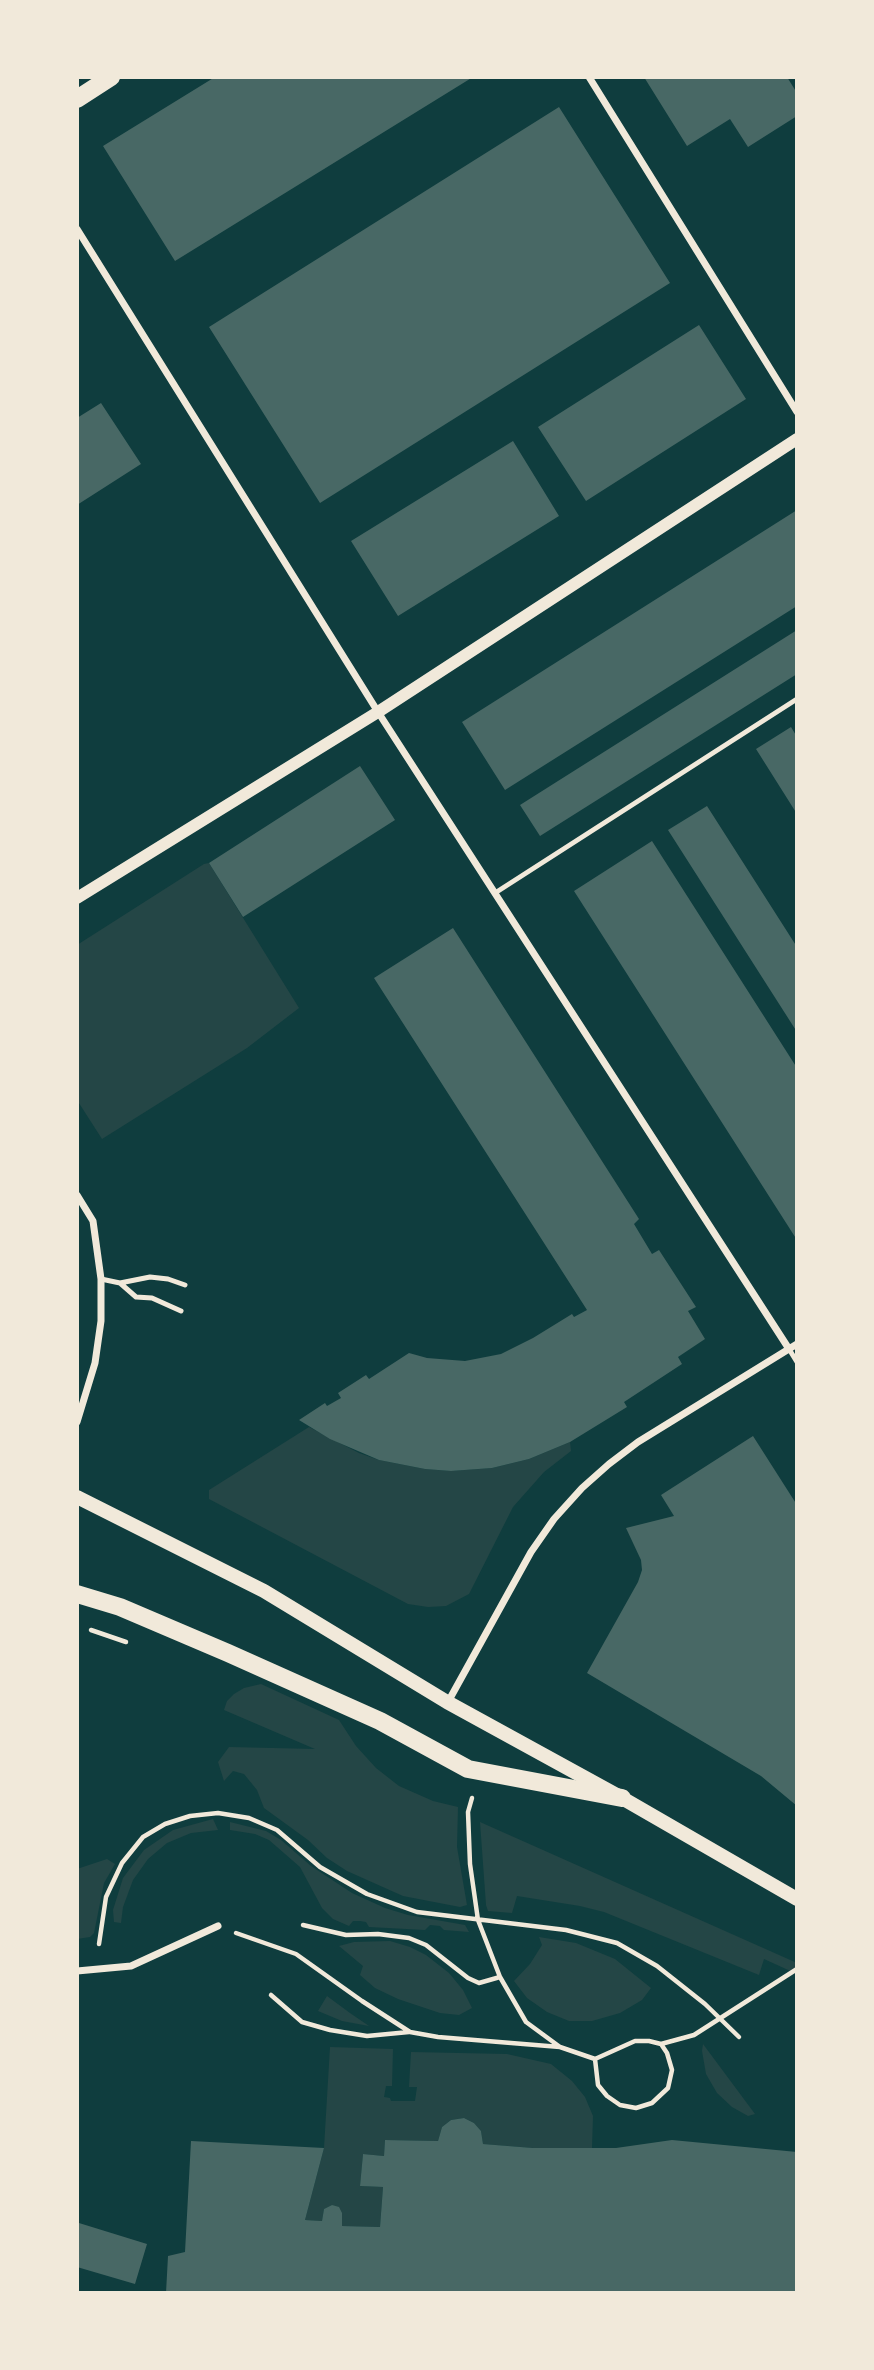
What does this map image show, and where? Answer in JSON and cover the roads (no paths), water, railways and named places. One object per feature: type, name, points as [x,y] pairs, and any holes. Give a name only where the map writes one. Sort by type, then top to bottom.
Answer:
[{"type":"main road","points":[[77,99],[111,77]]},
{"type":"main road","points":[[77,1497],[264,1591],[447,1702],[622,1798],[797,1899]]},
{"type":"main road","points":[[77,1594],[120,1607],[253,1664],[380,1721],[468,1769],[622,1798]]},
{"type":"street","points":[[589,77],[797,412]]},
{"type":"street","points":[[77,229],[378,712],[789,1349]]},
{"type":"street","points":[[77,898],[378,712],[797,439]]},
{"type":"street","points":[[77,1195],[93,1221],[101,1279],[101,1321],[94,1363],[77,1422]]},
{"type":"street","points":[[447,1702],[531,1552],[554,1519],[582,1488],[638,1442],[797,1344]]},
{"type":"street","points":[[77,1971],[131,1966],[218,1926]]},
{"type":"lane","points":[[495,893],[797,699]]},
{"type":"lane","points":[[101,1279],[120,1283],[150,1277],[185,1285]]},
{"type":"lane","points":[[120,1283],[136,1297],[152,1298],[181,1311]]},
{"type":"lane","points":[[789,1349],[797,1362]]}]
